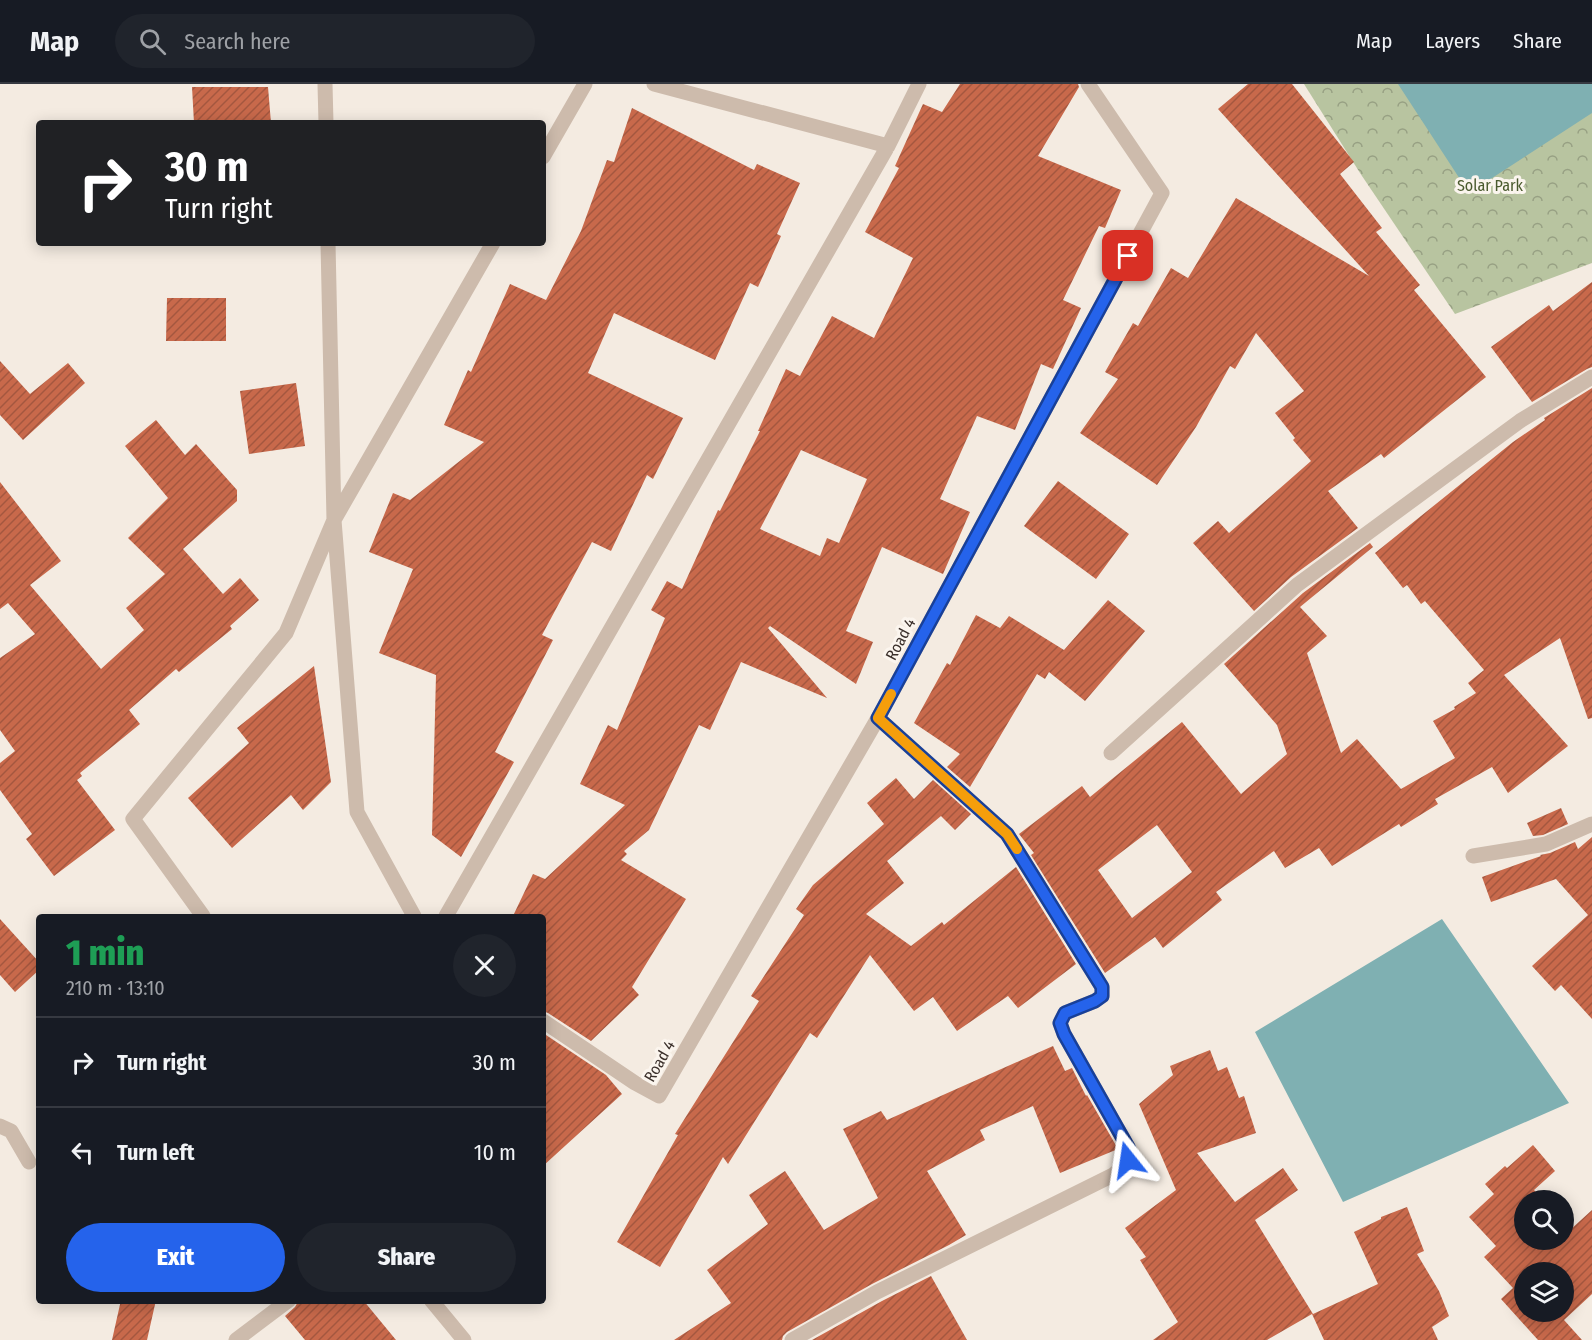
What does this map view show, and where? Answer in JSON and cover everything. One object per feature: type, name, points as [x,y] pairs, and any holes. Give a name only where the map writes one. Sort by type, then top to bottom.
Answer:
[{"type":"street","points":[[325,84],[326,120]]},
{"type":"street","points":[[546,152],[585,84]]},
{"type":"street","points":[[654,84],[888,146]]},
{"type":"street","points":[[447,914],[888,146],[919,84]]},
{"type":"street","name":"Road 4","points":[[546,1023],[635,1083],[660,1096],[878,718],[1162,193],[1088,84]]},
{"type":"street","points":[[328,246],[334,520],[357,812],[413,914]]},
{"type":"street","points":[[202,914],[133,819],[286,633],[334,520],[491,246]]},
{"type":"street","points":[[1111,753],[1296,585],[1520,421],[1592,377]]},
{"type":"street","points":[[792,1340],[877,1292],[1113,1175],[1123,1168],[1128,1160],[1129,1149],[1060,1023],[1065,1013],[1102,996],[1102,987],[1007,834],[878,718]]},
{"type":"street","points":[[1473,856],[1546,844],[1592,824]]},
{"type":"street","points":[[0,1126],[11,1131],[29,1162]]},
{"type":"street","points":[[236,1340],[284,1304]]},
{"type":"street","points":[[434,1304],[464,1340]]},
{"type":"green space","name":"Solar Park","points":[[1304,84],[1592,84],[1592,263],[1455,314],[1360,173]]},
{"type":"water","points":[[1398,84],[1592,84],[1592,113],[1469,193]]},
{"type":"water","points":[[1442,919],[1569,1103],[1343,1202],[1255,1032]]},
{"type":"building","points":[[960,84],[1078,84],[1079,87],[1038,156],[1121,190],[1105,228],[1099,226],[1063,300],[1081,308],[1053,369],[1041,364],[1015,430],[977,416],[940,499],[970,512],[943,574],[882,547],[846,631],[873,642],[856,684],[770,626],[768,628],[827,698],[741,662],[710,730],[699,725],[649,830],[624,851],[627,854],[621,860],[686,899],[632,987],[639,995],[591,1041],[546,1012],[546,914],[514,914],[533,874],[545,879],[625,805],[580,784],[608,725],[617,730],[665,618],[651,610],[667,581],[682,589],[718,510],[720,511],[760,431],[758,431],[786,369],[800,376],[832,316],[874,338],[913,258],[865,232],[899,168],[895,166],[923,104],[942,112]],"holes":[[[801,450],[867,479],[839,543],[827,538],[820,556],[760,529]]]},
{"type":"building","points":[[1248,84],[1292,84],[1354,162],[1340,174],[1382,228],[1376,232],[1420,285],[1414,290],[1486,377],[1384,458],[1381,454],[1328,491],[1358,528],[1291,577],[1254,611],[1193,543],[1218,521],[1229,533],[1311,461],[1275,413],[1304,391],[1256,333],[1235,369],[1230,366],[1196,427],[1157,485],[1080,433],[1118,379],[1105,372],[1133,323],[1138,326],[1171,268],[1188,278],[1236,198],[1369,276],[1218,109]]},
{"type":"building","points":[[192,87],[268,87],[271,120],[194,120]]},
{"type":"building","points":[[632,108],[754,170],[757,164],[800,183],[777,234],[781,236],[758,287],[750,283],[715,360],[614,313],[588,373],[683,418],[653,479],[647,475],[611,551],[592,542],[542,635],[553,640],[495,752],[514,762],[461,857],[432,835],[436,675],[379,653],[413,569],[369,552],[393,493],[410,500],[484,442],[444,425],[468,370],[471,372],[510,284],[546,300],[581,231],[607,160],[614,162]]},
{"type":"building","points":[[1592,282],[1592,367],[1532,402],[1491,347],[1549,305],[1553,311]]},
{"type":"building","points":[[167,298],[226,298],[226,341],[166,341]]},
{"type":"building","points":[[0,361],[30,394],[68,363],[85,383],[23,440],[0,415]]},
{"type":"building","points":[[296,383],[305,446],[249,454],[240,391]]},
{"type":"building","points":[[1592,388],[1592,718],[1588,719],[1560,638],[1504,675],[1568,746],[1508,793],[1492,767],[1435,799],[1438,804],[1401,827],[1399,824],[1332,866],[1319,848],[1285,868],[1274,851],[1216,892],[1222,900],[1163,948],[1155,937],[1105,973],[1031,855],[1034,853],[1019,834],[1082,786],[1090,797],[1182,722],[1241,794],[1287,754],[1277,725],[1224,664],[1303,593],[1370,543],[1373,547],[1300,607],[1327,636],[1307,653],[1341,753],[1357,739],[1401,789],[1455,758],[1433,721],[1455,709],[1454,707],[1476,693],[1468,683],[1484,670],[1425,601],[1421,604],[1407,585],[1403,588],[1375,553],[1513,442],[1545,420],[1544,418]],"holes":[[[1157,825],[1192,872],[1132,918],[1098,870]]]},
{"type":"building","points":[[156,420],[185,455],[196,444],[237,490],[237,501],[183,549],[223,594],[240,578],[259,600],[230,626],[232,629],[179,672],[176,669],[129,710],[140,724],[80,773],[82,776],[77,780],[115,830],[54,876],[26,839],[32,834],[0,790],[0,763],[15,751],[0,730],[0,658],[35,634],[8,603],[0,609],[0,482],[61,561],[30,585],[101,669],[144,630],[126,608],[165,574],[128,538],[168,498],[125,446]]},
{"type":"building","points":[[1058,481],[1129,534],[1096,579],[1024,526]]},
{"type":"building","points":[[1108,600],[1145,631],[1085,701],[1049,672],[1045,679],[1037,674],[970,787],[947,767],[960,754],[914,723],[947,663],[950,665],[976,615],[1000,628],[1009,616],[1064,650]]},
{"type":"building","points":[[314,666],[331,782],[303,810],[291,795],[232,848],[188,798],[249,743],[237,728]]},
{"type":"building","points":[[896,778],[914,799],[933,780],[971,814],[955,830],[941,816],[887,861],[904,883],[866,914],[911,946],[942,922],[944,925],[1016,867],[1076,964],[1018,1008],[1008,996],[957,1031],[933,997],[914,1011],[870,955],[817,1038],[810,1033],[728,1164],[723,1157],[660,1267],[617,1242],[678,1135],[675,1134],[759,1001],[751,996],[804,915],[796,909],[813,885],[884,824],[867,803]]},
{"type":"building","points":[[1561,808],[1568,824],[1543,835],[1533,836],[1527,823]]},
{"type":"building","points":[[1592,837],[1592,1019],[1561,985],[1555,991],[1532,966],[1588,915],[1556,879],[1491,902],[1482,877],[1575,842],[1578,849]]},
{"type":"building","points":[[0,919],[36,959],[36,973],[15,992],[0,975]]},
{"type":"building","points":[[546,1035],[606,1075],[622,1094],[546,1163]]},
{"type":"building","points":[[1053,1046],[1065,1071],[1072,1068],[1118,1149],[1060,1173],[1033,1106],[980,1130],[985,1140],[927,1171],[966,1235],[787,1332],[782,1340],[674,1340],[731,1303],[707,1270],[768,1224],[749,1195],[785,1171],[824,1230],[878,1198],[843,1129],[881,1111],[887,1120]]},
{"type":"building","points":[[1210,1050],[1218,1071],[1227,1067],[1239,1098],[1244,1096],[1256,1133],[1197,1153],[1235,1202],[1283,1168],[1298,1190],[1255,1220],[1313,1314],[1378,1284],[1354,1232],[1381,1217],[1407,1207],[1424,1251],[1417,1254],[1439,1291],[1449,1316],[1432,1327],[1438,1340],[1324,1340],[1312,1314],[1267,1340],[1153,1340],[1178,1322],[1140,1260],[1146,1257],[1125,1228],[1176,1190],[1139,1104],[1173,1075],[1170,1066]]},
{"type":"building","points":[[1533,1145],[1555,1171],[1534,1190],[1514,1190],[1514,1250],[1574,1250],[1574,1226],[1592,1210],[1592,1294],[1574,1311],[1574,1262],[1514,1262],[1514,1313],[1501,1299],[1513,1288],[1484,1257],[1496,1246],[1469,1217],[1494,1194],[1485,1184],[1505,1166],[1507,1168]]},
{"type":"building","points":[[931,1276],[967,1340],[812,1340],[882,1301]]},
{"type":"building","points":[[120,1304],[155,1304],[147,1340],[112,1340]]},
{"type":"building","points":[[297,1304],[366,1304],[396,1340],[305,1340],[285,1316]]},
{"type":"building","points":[[1522,1322],[1566,1322],[1582,1340],[1538,1340]]},
{"type":"slow traffic","points":[[891,694],[878,718],[1007,834],[1017,849]]},
{"type":"route","points":[[1128,256],[878,718],[1007,834],[1102,987],[1102,996],[1065,1013],[1060,1023],[1129,1149],[1128,1160]]}]
